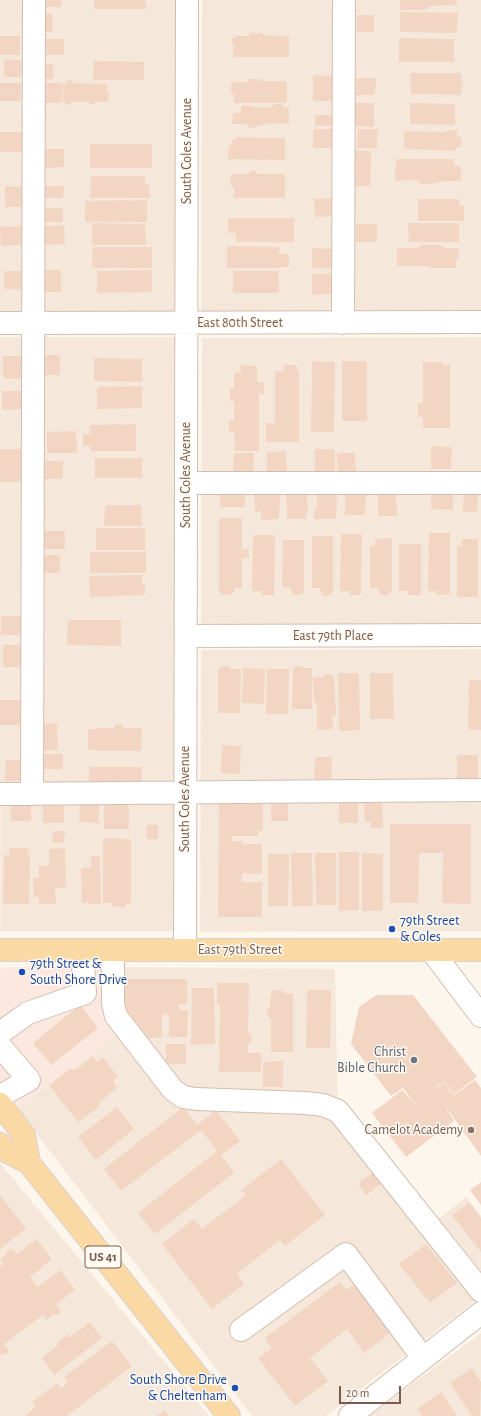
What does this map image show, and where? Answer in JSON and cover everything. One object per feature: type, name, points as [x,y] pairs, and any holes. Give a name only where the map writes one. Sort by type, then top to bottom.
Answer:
[{"type":"main road","name":"East 79th Street","points":[[0,950],[481,950]]},
{"type":"main road","name":"US 41","points":[[0,1104],[24,1135],[29,1163]]},
{"type":"main road","name":"US 41","points":[[2,1150],[29,1163],[229,1416]]},
{"type":"street","points":[[32,794],[34,0]]},
{"type":"street","name":"South Coles Avenue","points":[[185,950],[187,0]]},
{"type":"street","points":[[343,323],[344,0]]},
{"type":"street","name":"East 80th Street","points":[[0,323],[481,322]]},
{"type":"street","points":[[186,483],[481,483]]},
{"type":"street","name":"East 79th Place","points":[[186,636],[481,635]]},
{"type":"street","points":[[0,794],[481,790]]},
{"type":"street","points":[[0,1033],[28,1013],[85,993],[82,950]]},
{"type":"street","points":[[113,950],[113,1003],[116,1016],[172,1090],[184,1097],[196,1099],[304,1103],[323,1105],[338,1111],[481,1291]]},
{"type":"street","points":[[431,950],[481,1016]]},
{"type":"street","points":[[0,1046],[29,1080],[0,1096]]},
{"type":"street","points":[[241,1330],[346,1254],[423,1358]]},
{"type":"street","points":[[350,1416],[481,1313]]},
{"type":"shaded area","points":[[0,0],[177,0],[176,311],[0,311]]},
{"type":"shaded area","points":[[202,0],[481,0],[481,313],[201,312]]},
{"type":"shaded area","points":[[0,337],[176,337],[175,931],[1,931]]},
{"type":"shaded area","points":[[481,337],[481,624],[201,625],[202,338]]},
{"type":"shaded area","points":[[481,649],[481,931],[200,932],[201,650]]},
{"type":"shaded area","points":[[1,794],[1,931],[0,931]]},
{"type":"shaded area","points":[[13,967],[113,967],[126,1028],[17,1108],[0,1085],[0,969]]},
{"type":"shaded area","points":[[113,967],[335,969],[338,1111],[429,1226],[466,1197],[481,1216],[481,1296],[326,1416],[252,1416],[17,1108],[126,1028]]},
{"type":"shaded area","points":[[0,1163],[209,1416],[0,1416]]},
{"type":"shaded area","points":[[481,1333],[481,1416],[369,1416]]},
{"type":"building","points":[[41,0],[61,0],[61,7],[41,7]]},
{"type":"building","points":[[94,0],[144,0],[146,1],[146,9],[94,9]]},
{"type":"building","points":[[400,0],[457,0],[457,5],[430,6],[425,10],[400,10]]},
{"type":"building","points":[[400,12],[458,13],[457,33],[400,32]]},
{"type":"building","points":[[43,13],[52,14],[53,32],[43,32]]},
{"type":"building","points":[[357,15],[374,15],[374,32],[357,32]]},
{"type":"building","points":[[250,33],[289,36],[289,57],[233,57],[234,45],[232,45],[232,38],[235,38],[235,36],[249,36]]},
{"type":"building","points":[[0,36],[20,36],[20,55],[0,55]]},
{"type":"building","points":[[399,38],[454,39],[454,62],[399,62]]},
{"type":"building","points":[[44,39],[64,39],[64,55],[44,55]]},
{"type":"building","points":[[4,59],[22,60],[21,77],[4,77]]},
{"type":"building","points":[[94,61],[144,62],[144,80],[93,80]]},
{"type":"building","points":[[43,64],[53,64],[53,79],[43,79]]},
{"type":"building","points":[[410,73],[461,73],[461,80],[463,80],[461,95],[411,94]]},
{"type":"building","points":[[313,75],[333,76],[333,101],[313,101]]},
{"type":"building","points":[[357,78],[376,78],[375,95],[356,95]]},
{"type":"building","points":[[248,79],[261,79],[260,81],[287,81],[287,103],[234,103],[234,95],[231,93],[231,84],[235,82],[248,82]]},
{"type":"building","points":[[67,80],[72,81],[72,83],[107,84],[107,93],[109,94],[108,102],[95,102],[95,104],[89,104],[89,102],[70,102],[70,105],[63,103],[63,83],[67,84]]},
{"type":"building","points":[[0,83],[21,83],[21,101],[0,101]]},
{"type":"building","points":[[43,83],[62,83],[62,103],[43,103]]},
{"type":"building","points":[[353,103],[374,103],[374,127],[353,126]]},
{"type":"building","points":[[410,103],[455,104],[455,125],[410,124]]},
{"type":"building","points":[[273,104],[283,104],[282,107],[289,107],[289,124],[267,123],[249,128],[246,124],[232,124],[233,113],[241,113],[241,106],[254,106],[254,108],[273,107]]},
{"type":"building","points":[[315,115],[335,115],[334,126],[315,126]]},
{"type":"building","points":[[313,129],[333,129],[333,148],[313,148]]},
{"type":"building","points":[[358,129],[378,129],[377,148],[357,148]]},
{"type":"building","points":[[447,130],[458,130],[457,137],[461,137],[461,147],[456,147],[456,151],[404,149],[404,131],[447,132]]},
{"type":"building","points":[[0,132],[23,132],[23,152],[0,152]]},
{"type":"building","points":[[238,137],[285,138],[285,160],[228,159],[229,145],[232,145],[232,141]]},
{"type":"building","points":[[90,144],[152,144],[152,168],[90,168]]},
{"type":"building","points":[[44,149],[64,149],[64,167],[45,168]]},
{"type":"building","points":[[355,151],[371,151],[370,186],[353,186]]},
{"type":"building","points":[[396,159],[454,159],[454,166],[461,166],[461,181],[442,181],[439,183],[421,184],[416,180],[395,181]]},
{"type":"building","points":[[251,171],[255,171],[257,174],[285,174],[285,198],[234,198],[234,188],[231,186],[230,178],[233,174],[248,174]]},
{"type":"building","points":[[91,176],[145,176],[145,183],[149,184],[150,198],[90,198]]},
{"type":"building","points":[[5,186],[25,187],[25,207],[5,207]]},
{"type":"building","points":[[43,186],[64,186],[63,198],[43,198]]},
{"type":"building","points":[[336,198],[337,216],[315,217],[314,199]]},
{"type":"building","points":[[418,199],[459,199],[459,205],[464,206],[464,221],[418,221]]},
{"type":"building","points":[[147,200],[147,222],[85,222],[85,201]]},
{"type":"building","points":[[43,208],[63,208],[63,222],[43,222]]},
{"type":"building","points":[[228,218],[294,218],[294,242],[236,242],[236,233],[228,233]]},
{"type":"building","points":[[92,223],[145,224],[146,245],[92,245]]},
{"type":"building","points":[[408,223],[459,223],[459,242],[409,242]]},
{"type":"building","points":[[356,224],[377,224],[377,242],[356,242]]},
{"type":"building","points":[[64,225],[65,244],[43,245],[42,226]]},
{"type":"building","points":[[23,226],[23,245],[1,246],[0,227]]},
{"type":"building","points":[[422,245],[440,245],[444,248],[456,248],[459,251],[458,258],[456,260],[456,268],[397,266],[397,248],[417,248]]},
{"type":"building","points":[[227,246],[280,247],[279,254],[289,254],[289,267],[227,268]]},
{"type":"building","points":[[93,247],[152,247],[152,268],[92,268]]},
{"type":"building","points":[[312,248],[334,249],[334,269],[312,268]]},
{"type":"building","points":[[41,270],[61,270],[61,292],[40,292]]},
{"type":"building","points":[[152,270],[152,292],[97,293],[97,271]]},
{"type":"building","points":[[4,271],[25,271],[25,290],[4,289]]},
{"type":"building","points":[[233,271],[278,271],[279,293],[233,293]]},
{"type":"building","points":[[336,273],[336,294],[312,295],[312,274]]},
{"type":"building","points":[[39,355],[60,355],[60,375],[39,375]]},
{"type":"building","points":[[3,356],[26,356],[26,379],[3,378]]},
{"type":"building","points":[[94,358],[142,359],[142,382],[94,381]]},
{"type":"building","points":[[312,361],[335,362],[334,432],[311,432]]},
{"type":"building","points":[[342,361],[367,361],[367,421],[342,421]]},
{"type":"building","points":[[423,362],[442,362],[442,365],[450,365],[450,428],[423,428],[423,417],[418,417],[418,403],[423,403]]},
{"type":"building","points":[[241,365],[257,366],[257,382],[264,382],[264,394],[259,394],[259,451],[235,451],[234,432],[229,432],[229,420],[234,420],[234,401],[230,401],[230,388],[234,389],[234,373],[241,373]]},
{"type":"building","points":[[283,365],[297,365],[297,371],[299,371],[299,442],[266,442],[266,423],[275,423],[275,371],[284,371]]},
{"type":"building","points":[[142,386],[142,408],[97,409],[97,387]]},
{"type":"building","points":[[2,391],[24,391],[24,409],[2,410]]},
{"type":"building","points":[[136,424],[136,451],[90,451],[90,446],[83,446],[83,434],[90,434],[90,425]]},
{"type":"building","points":[[76,431],[77,453],[47,453],[47,432]]},
{"type":"building","points":[[431,446],[452,447],[451,469],[431,469]]},
{"type":"building","points":[[0,449],[22,449],[23,482],[0,482]]},
{"type":"building","points":[[315,449],[335,449],[335,472],[315,471]]},
{"type":"building","points":[[286,451],[287,471],[267,471],[267,452]]},
{"type":"building","points":[[234,453],[254,453],[253,474],[233,474]]},
{"type":"building","points":[[337,453],[355,453],[356,471],[338,472]]},
{"type":"building","points":[[95,458],[142,458],[142,478],[95,478]]},
{"type":"building","points":[[43,461],[63,461],[63,479],[43,479]]},
{"type":"building","points":[[220,490],[244,490],[245,507],[220,507]]},
{"type":"building","points":[[431,490],[453,491],[453,510],[431,509]]},
{"type":"building","points":[[280,491],[279,519],[261,520],[261,511],[255,512],[254,493]]},
{"type":"building","points":[[464,491],[478,492],[477,512],[463,512]]},
{"type":"building","points":[[286,492],[307,492],[308,513],[306,513],[306,519],[287,519]]},
{"type":"building","points":[[317,492],[337,492],[336,519],[314,519],[314,510],[317,510]]},
{"type":"building","points":[[345,492],[366,493],[365,515],[345,515]]},
{"type":"building","points":[[378,495],[396,495],[397,516],[378,516]]},
{"type":"building","points":[[105,505],[141,505],[142,526],[104,526]]},
{"type":"building","points":[[219,518],[242,518],[242,549],[249,549],[249,558],[242,558],[242,588],[234,588],[234,592],[230,595],[223,595],[219,591]]},
{"type":"building","points":[[96,528],[145,528],[145,550],[96,550]]},
{"type":"building","points":[[43,531],[65,531],[65,549],[44,549]]},
{"type":"building","points":[[429,533],[450,533],[450,594],[437,595],[437,591],[428,591]]},
{"type":"building","points":[[341,534],[362,534],[361,595],[350,595],[349,591],[340,591]]},
{"type":"building","points":[[253,535],[275,535],[274,595],[262,595],[261,591],[252,591]]},
{"type":"building","points":[[312,536],[333,536],[333,591],[329,595],[324,596],[320,591],[320,588],[312,588]]},
{"type":"building","points":[[392,538],[392,591],[388,595],[382,595],[378,592],[379,588],[370,588],[370,546],[375,546],[375,539]]},
{"type":"building","points":[[461,539],[478,539],[478,597],[457,597],[457,546],[462,546]]},
{"type":"building","points":[[283,540],[304,540],[304,592],[300,595],[294,595],[291,591],[291,587],[282,587]]},
{"type":"building","points":[[399,544],[421,544],[421,595],[408,595],[408,591],[399,591]]},
{"type":"building","points":[[90,552],[146,552],[146,573],[90,573]]},
{"type":"building","points":[[41,555],[60,555],[60,573],[41,573]]},
{"type":"building","points":[[142,575],[142,584],[145,584],[145,595],[90,597],[89,576]]},
{"type":"building","points":[[1,616],[24,616],[24,635],[1,635]]},
{"type":"building","points":[[68,620],[121,620],[121,646],[67,645]]},
{"type":"building","points":[[3,645],[23,645],[23,667],[3,667]]},
{"type":"building","points":[[222,666],[229,666],[231,669],[241,669],[240,713],[218,713],[218,669]]},
{"type":"building","points":[[296,666],[312,668],[312,709],[292,709],[293,669]]},
{"type":"building","points":[[243,668],[265,669],[264,704],[242,703]]},
{"type":"building","points":[[267,669],[289,669],[288,714],[266,714]]},
{"type":"building","points":[[338,673],[359,673],[360,730],[339,731]]},
{"type":"building","points":[[370,673],[393,673],[394,719],[370,719]]},
{"type":"building","points":[[325,674],[331,674],[334,677],[336,715],[332,715],[333,729],[317,730],[317,704],[314,701],[313,677],[322,677]]},
{"type":"building","points":[[469,680],[481,680],[481,730],[468,729]]},
{"type":"building","points":[[0,700],[23,700],[23,725],[0,725]]},
{"type":"building","points":[[57,723],[58,750],[38,751],[36,724]]},
{"type":"building","points":[[114,725],[123,725],[123,728],[142,728],[141,751],[88,750],[88,729],[114,728]]},
{"type":"building","points":[[222,745],[241,746],[240,774],[221,773]]},
{"type":"building","points":[[44,754],[63,754],[63,769],[44,769]]},
{"type":"building","points":[[457,755],[478,755],[478,778],[457,779]]},
{"type":"building","points":[[315,757],[332,757],[331,779],[314,779]]},
{"type":"building","points":[[6,760],[24,760],[24,781],[5,781]]},
{"type":"building","points":[[89,767],[142,767],[141,790],[89,791]]},
{"type":"building","points":[[219,797],[259,798],[259,803],[263,804],[263,831],[258,831],[258,836],[232,836],[232,841],[242,841],[242,844],[262,844],[262,874],[242,873],[242,882],[262,882],[262,917],[218,917]]},
{"type":"building","points":[[271,799],[288,800],[288,821],[271,821]]},
{"type":"building","points":[[339,800],[358,800],[358,823],[339,823]]},
{"type":"building","points":[[31,801],[31,821],[11,821],[10,802]]},
{"type":"building","points":[[43,801],[64,801],[64,823],[43,823]]},
{"type":"building","points":[[80,801],[99,801],[99,823],[79,822]]},
{"type":"building","points":[[129,801],[129,829],[104,829],[104,802]]},
{"type":"building","points":[[382,801],[383,828],[371,828],[371,822],[365,822],[364,802]]},
{"type":"building","points":[[390,824],[471,824],[471,904],[442,903],[443,853],[419,853],[418,903],[390,903]]},
{"type":"building","points":[[147,825],[158,825],[158,839],[147,839]]},
{"type":"building","points":[[53,831],[65,831],[64,843],[52,842]]},
{"type":"building","points":[[103,838],[131,839],[131,903],[126,903],[126,907],[113,907],[112,903],[103,903]]},
{"type":"building","points":[[9,848],[28,848],[28,854],[30,854],[29,904],[3,904],[4,855],[9,855]]},
{"type":"building","points":[[65,848],[66,887],[55,888],[56,904],[39,904],[39,897],[34,897],[33,878],[39,878],[39,866],[49,865],[49,849]]},
{"type":"building","points":[[339,852],[359,852],[359,910],[339,911]]},
{"type":"building","points":[[291,853],[312,853],[313,906],[292,906]]},
{"type":"building","points":[[315,853],[336,853],[336,905],[316,905]]},
{"type":"building","points":[[362,853],[383,854],[383,911],[362,911]]},
{"type":"building","points":[[268,854],[289,854],[288,906],[268,906]]},
{"type":"building","points":[[91,856],[100,856],[101,904],[88,904],[88,902],[82,903],[81,868],[91,867]]},
{"type":"building","points":[[124,979],[187,979],[187,1004],[179,1004],[179,1010],[188,1010],[187,1037],[169,1037],[169,1016],[166,1013],[162,1016],[162,1038],[146,1038],[124,1009]]},
{"type":"building","points":[[217,983],[249,983],[248,1032],[252,1036],[251,1042],[248,1045],[248,1053],[261,1053],[261,1072],[219,1072],[220,1005],[217,1005]]},
{"type":"building","points":[[192,988],[214,988],[215,1044],[191,1045]]},
{"type":"building","points":[[275,990],[281,990],[284,993],[293,994],[293,1052],[271,1052],[271,1019],[268,1017],[267,1010],[270,1007],[271,993]]},
{"type":"building","points":[[307,990],[331,990],[330,1048],[306,1048]]},
{"type":"building","name":"Christ Bible Church","points":[[376,995],[413,995],[477,1077],[454,1094],[444,1081],[414,1103],[403,1088],[391,1096],[351,1044],[359,1007]]},
{"type":"building","points":[[80,1005],[98,1028],[51,1065],[33,1043]]},
{"type":"building","points":[[166,1044],[186,1044],[186,1064],[166,1064]]},
{"type":"building","points":[[93,1056],[97,1062],[103,1057],[118,1077],[113,1081],[117,1088],[100,1102],[99,1107],[78,1122],[49,1085],[70,1069],[76,1070]]},
{"type":"building","points":[[283,1061],[283,1087],[263,1087],[263,1062]]},
{"type":"building","points":[[475,1080],[481,1088],[481,1156],[443,1103],[454,1121],[406,1157],[372,1113],[402,1090],[414,1103],[444,1082],[454,1095]]},
{"type":"building","points":[[117,1107],[134,1129],[96,1160],[78,1137]]},
{"type":"building","points":[[183,1107],[197,1125],[216,1110],[240,1141],[221,1155],[234,1173],[155,1234],[138,1213],[217,1151],[201,1130],[121,1191],[104,1169]]},
{"type":"building","points":[[281,1159],[325,1215],[285,1246],[280,1240],[237,1274],[244,1284],[212,1309],[162,1244],[194,1219],[202,1229],[246,1195],[241,1190]]},
{"type":"building","points":[[374,1171],[383,1182],[366,1195],[358,1184]]},
{"type":"building","points":[[481,1182],[481,1205],[470,1190]]},
{"type":"building","points":[[0,1195],[26,1229],[0,1249]]},
{"type":"building","points":[[469,1202],[481,1218],[481,1252],[452,1215]]},
{"type":"building","points":[[36,1239],[52,1259],[30,1277],[38,1287],[60,1270],[75,1290],[56,1304],[60,1310],[60,1313],[56,1315],[53,1314],[47,1320],[43,1315],[4,1344],[9,1350],[8,1353],[0,1355],[0,1267],[3,1264],[0,1259],[7,1254],[6,1252],[9,1249],[13,1249],[17,1254]]},
{"type":"building","points":[[426,1244],[457,1283],[430,1303],[399,1264]]},
{"type":"building","points":[[361,1280],[397,1328],[364,1353],[347,1329],[310,1358],[328,1381],[295,1406],[258,1358],[272,1348],[265,1338],[340,1282],[346,1290]]},
{"type":"building","points":[[90,1322],[102,1338],[54,1375],[42,1358],[58,1345],[57,1343],[68,1334],[70,1337]]},
{"type":"building","points":[[112,1341],[132,1366],[67,1416],[25,1416],[36,1407],[32,1402],[57,1383],[61,1388],[68,1382],[64,1377]]},
{"type":"building","points":[[472,1368],[481,1382],[480,1416],[472,1416],[450,1383]]},
{"type":"building","points":[[441,1392],[457,1416],[422,1416],[417,1409]]},
{"type":"building","points":[[164,1410],[169,1416],[156,1416]]},
{"type":"place","name":"79th Street & Coles","points":[[392,929]]},
{"type":"place","name":"79th Street & South Shore Drive","points":[[22,972]]},
{"type":"place","name":"Christ Bible Church","points":[[414,1060]]},
{"type":"place","name":"Camelot Academy","points":[[471,1130]]},
{"type":"place","name":"South Shore Drive & Cheltenham","points":[[235,1388]]}]
